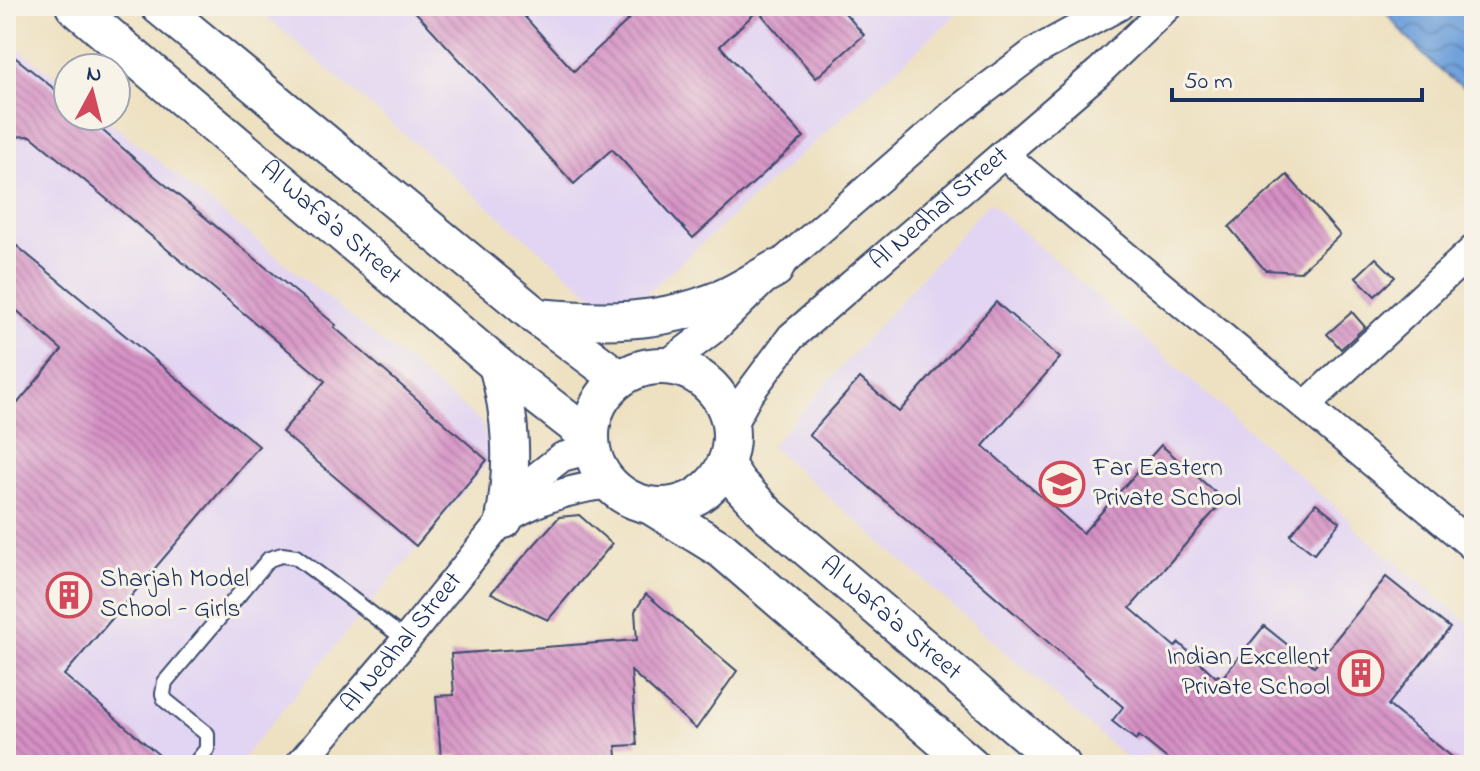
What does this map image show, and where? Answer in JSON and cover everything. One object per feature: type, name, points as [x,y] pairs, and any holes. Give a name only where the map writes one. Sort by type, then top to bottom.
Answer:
[{"type":"street","name":"Al Wafa'a Street","points":[[74,6],[592,443]]},
{"type":"street","points":[[159,6],[537,317],[620,379]]},
{"type":"street","points":[[665,366],[715,328],[775,269],[958,110],[1036,51],[1119,6]]},
{"type":"street","name":"Al Nedhal Street","points":[[731,426],[748,395],[791,337],[1124,51],[1168,6]]},
{"type":"street","points":[[1003,154],[1474,547]]},
{"type":"street","points":[[1305,406],[1474,249]]},
{"type":"street","points":[[537,317],[603,323],[664,317],[722,299],[775,269]]},
{"type":"street","points":[[497,365],[509,416],[511,442],[512,468],[504,520]]},
{"type":"street","points":[[651,506],[687,502],[716,481],[726,465],[731,426],[721,400],[701,378],[665,366],[642,369],[620,379],[605,395],[594,415],[592,443],[599,468],[610,484],[636,501],[675,519],[722,550],[971,765]]},
{"type":"street","name":"Al Nedhal Street","points":[[299,765],[406,640],[539,475],[562,457],[592,443]]},
{"type":"street","name":"Al Wafa'a Street","points":[[726,465],[768,515],[1062,765]]},
{"type":"street","name":"Al Nedhal Street","points":[[504,520],[555,495],[610,484]]},
{"type":"lane","points":[[194,765],[209,744],[207,734],[165,700],[165,682],[269,559],[282,555],[296,557],[406,640]]},
{"type":"shaded area","points":[[254,6],[966,6],[619,318]]},
{"type":"shaded area","points":[[14,44],[52,75],[52,132],[123,132],[481,422],[493,456],[237,765],[6,765],[6,45]]},
{"type":"shaded area","name":"Far Eastern Private School","points":[[989,202],[1352,522],[1351,525],[1474,628],[1474,765],[1143,765],[1323,556],[1140,765],[1134,765],[771,446]]},
{"type":"water","points":[[1381,6],[1474,6],[1474,93],[1435,66]]},
{"type":"building","points":[[410,6],[515,6],[574,71],[643,6],[839,6],[864,35],[816,78],[758,10],[720,46],[804,137],[693,238],[612,149],[574,184]]},
{"type":"building","points":[[6,50],[52,87],[52,132],[104,132],[336,325],[334,327],[487,460],[416,546],[282,432],[325,381],[31,136],[6,137]]},
{"type":"building","points":[[1287,175],[1340,235],[1300,272],[1265,270],[1229,227]]},
{"type":"building","name":"Sharjah Model School - Girls","points":[[6,237],[259,446],[64,675],[171,765],[6,765],[6,417],[62,350],[6,301]]},
{"type":"building","points":[[1376,258],[1395,277],[1375,296],[1356,277]]},
{"type":"building","points":[[996,302],[1060,358],[983,446],[1083,533],[1161,445],[1224,500],[1130,608],[1175,647],[1179,643],[1216,677],[1222,678],[1264,626],[1314,666],[1386,577],[1450,628],[1388,705],[1462,765],[1175,765],[1139,736],[1136,740],[1112,721],[1123,707],[809,435],[860,378],[899,412]]},
{"type":"building","points":[[1352,312],[1365,327],[1341,349],[1327,334]]},
{"type":"building","points":[[1316,503],[1340,522],[1314,554],[1290,535]]},
{"type":"building","points":[[579,515],[612,544],[548,620],[491,593],[559,517]]},
{"type":"building","points":[[646,594],[737,671],[696,729],[631,671],[637,745],[616,746],[618,765],[459,765],[458,756],[441,758],[436,696],[454,695],[451,654],[637,640],[635,611]]},
{"type":"place","name":"Far Eastern Private School","points":[[1062,484]]},
{"type":"place","name":"Sharjah Model School - Girls","points":[[69,595]]},
{"type":"place","name":"Indian Excellent Private School","points":[[1361,673]]}]
